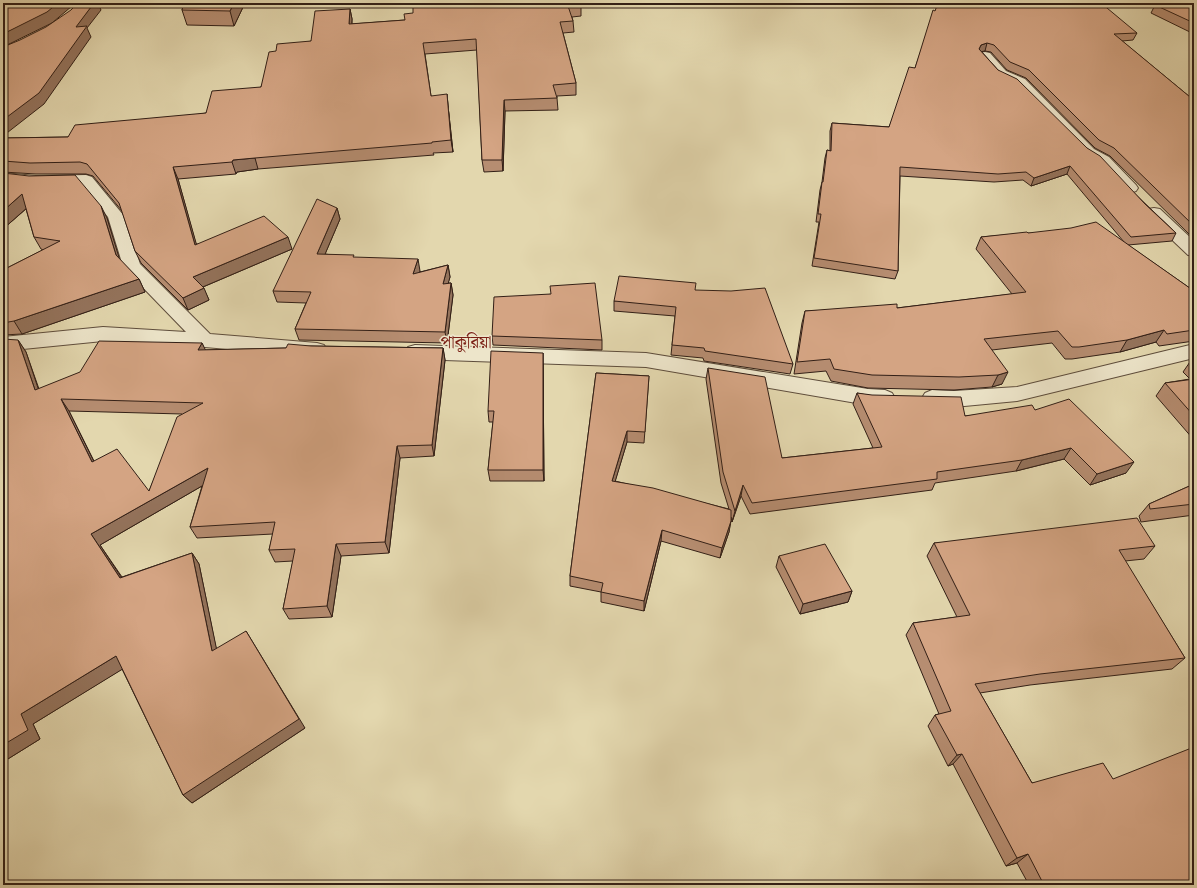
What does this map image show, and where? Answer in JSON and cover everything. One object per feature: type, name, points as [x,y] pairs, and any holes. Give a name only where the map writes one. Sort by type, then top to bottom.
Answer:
[{"type":"street","points":[[985,56],[1001,74],[1020,82],[1089,152],[1103,160],[1140,199],[1194,250]]},
{"type":"street","points":[[3,178],[36,181],[86,180],[116,216],[132,266],[204,340]]},
{"type":"street","points":[[3,344],[103,334],[204,340],[315,350],[338,350]]},
{"type":"street","points":[[394,351],[646,360],[868,398],[954,399],[1017,394],[1194,351]]},
{"type":"building","points":[[3,3],[58,3],[47,12],[3,34]]},
{"type":"building","points":[[78,3],[94,3],[76,27],[87,26],[39,93],[3,120],[3,47],[46,27],[71,10]]},
{"type":"building","points":[[184,3],[234,3],[230,11],[182,10]]},
{"type":"building","points":[[413,3],[580,3],[581,5],[568,6],[573,21],[560,22],[576,83],[553,85],[557,98],[504,100],[502,160],[482,160],[476,39],[423,43],[431,96],[447,94],[451,140],[173,167],[195,245],[264,216],[288,237],[193,277],[204,288],[183,298],[135,251],[119,203],[87,164],[80,162],[30,163],[3,161],[3,138],[68,137],[75,125],[206,113],[212,91],[261,87],[269,52],[276,51],[277,44],[311,41],[315,11],[350,9],[349,24],[405,20],[404,14],[413,13]]},
{"type":"building","points":[[938,3],[1101,3],[1137,33],[1114,34],[1190,97],[1194,97],[1194,226],[1114,148],[1099,140],[1029,70],[1010,62],[994,45],[987,43],[981,45],[979,49],[998,70],[1017,79],[1087,148],[1100,156],[1145,204],[1176,233],[1131,237],[1070,166],[1034,178],[1026,172],[998,174],[900,167],[898,271],[814,258],[821,214],[818,214],[827,150],[831,151],[832,123],[889,127],[909,67],[915,68],[933,10],[935,11]]},
{"type":"building","points":[[1194,3],[1194,23],[1155,5]]},
{"type":"building","points":[[3,173],[29,176],[75,175],[101,206],[116,255],[139,279],[14,321],[3,323],[3,270],[60,241],[34,237],[22,194],[3,211]]},
{"type":"building","points":[[317,199],[337,208],[317,254],[354,255],[353,257],[418,259],[413,274],[448,265],[443,284],[451,283],[445,332],[295,329],[311,292],[273,291]]},
{"type":"building","points":[[1096,222],[1194,291],[1194,330],[1167,334],[1164,330],[1127,340],[1079,347],[1072,347],[1058,331],[984,339],[1008,372],[998,375],[959,377],[872,375],[834,369],[830,359],[797,362],[805,311],[897,304],[897,308],[1026,292],[981,237],[1071,228]]},
{"type":"building","points":[[619,276],[696,283],[695,290],[731,291],[765,288],[793,364],[705,351],[704,348],[672,345],[676,307],[614,301]]},
{"type":"building","points":[[595,283],[602,340],[492,336],[494,297],[551,294],[550,286]]},
{"type":"building","points":[[3,339],[18,340],[35,390],[80,372],[99,341],[202,343],[198,350],[286,348],[288,344],[311,346],[443,348],[432,445],[397,446],[385,542],[336,544],[327,606],[283,609],[295,549],[269,550],[275,522],[190,527],[208,468],[91,534],[120,578],[192,553],[212,651],[246,631],[299,719],[183,795],[116,656],[21,714],[28,730],[3,745]],"holes":[[[61,399],[203,403],[177,417],[149,491],[117,449],[92,462]]]},
{"type":"building","points":[[491,351],[543,353],[543,470],[488,470],[494,411],[488,411]]},
{"type":"building","points":[[708,368],[765,377],[782,458],[882,447],[857,393],[872,395],[961,397],[965,416],[1032,405],[1035,410],[1069,399],[1134,462],[1097,474],[1071,448],[1022,460],[937,472],[937,479],[752,503],[743,485],[735,511],[723,472]]},
{"type":"building","points":[[596,373],[649,376],[645,432],[627,431],[612,481],[653,488],[731,510],[731,521],[722,548],[662,530],[644,601],[601,592],[603,583],[570,576]]},
{"type":"building","points":[[1194,379],[1194,416],[1165,383]]},
{"type":"building","points":[[1194,484],[1194,504],[1150,509],[1149,504]]},
{"type":"building","points":[[1137,518],[1155,546],[1119,550],[1185,658],[1040,674],[975,684],[1032,783],[1103,763],[1113,779],[1194,747],[1194,885],[1044,885],[1028,854],[1017,858],[962,754],[957,755],[935,715],[951,711],[913,623],[970,615],[934,543]]},
{"type":"building","points":[[825,544],[852,591],[803,604],[779,556]]},
{"type":"district","name":"পাকুরিয়া","points":[[466,342]]}]
